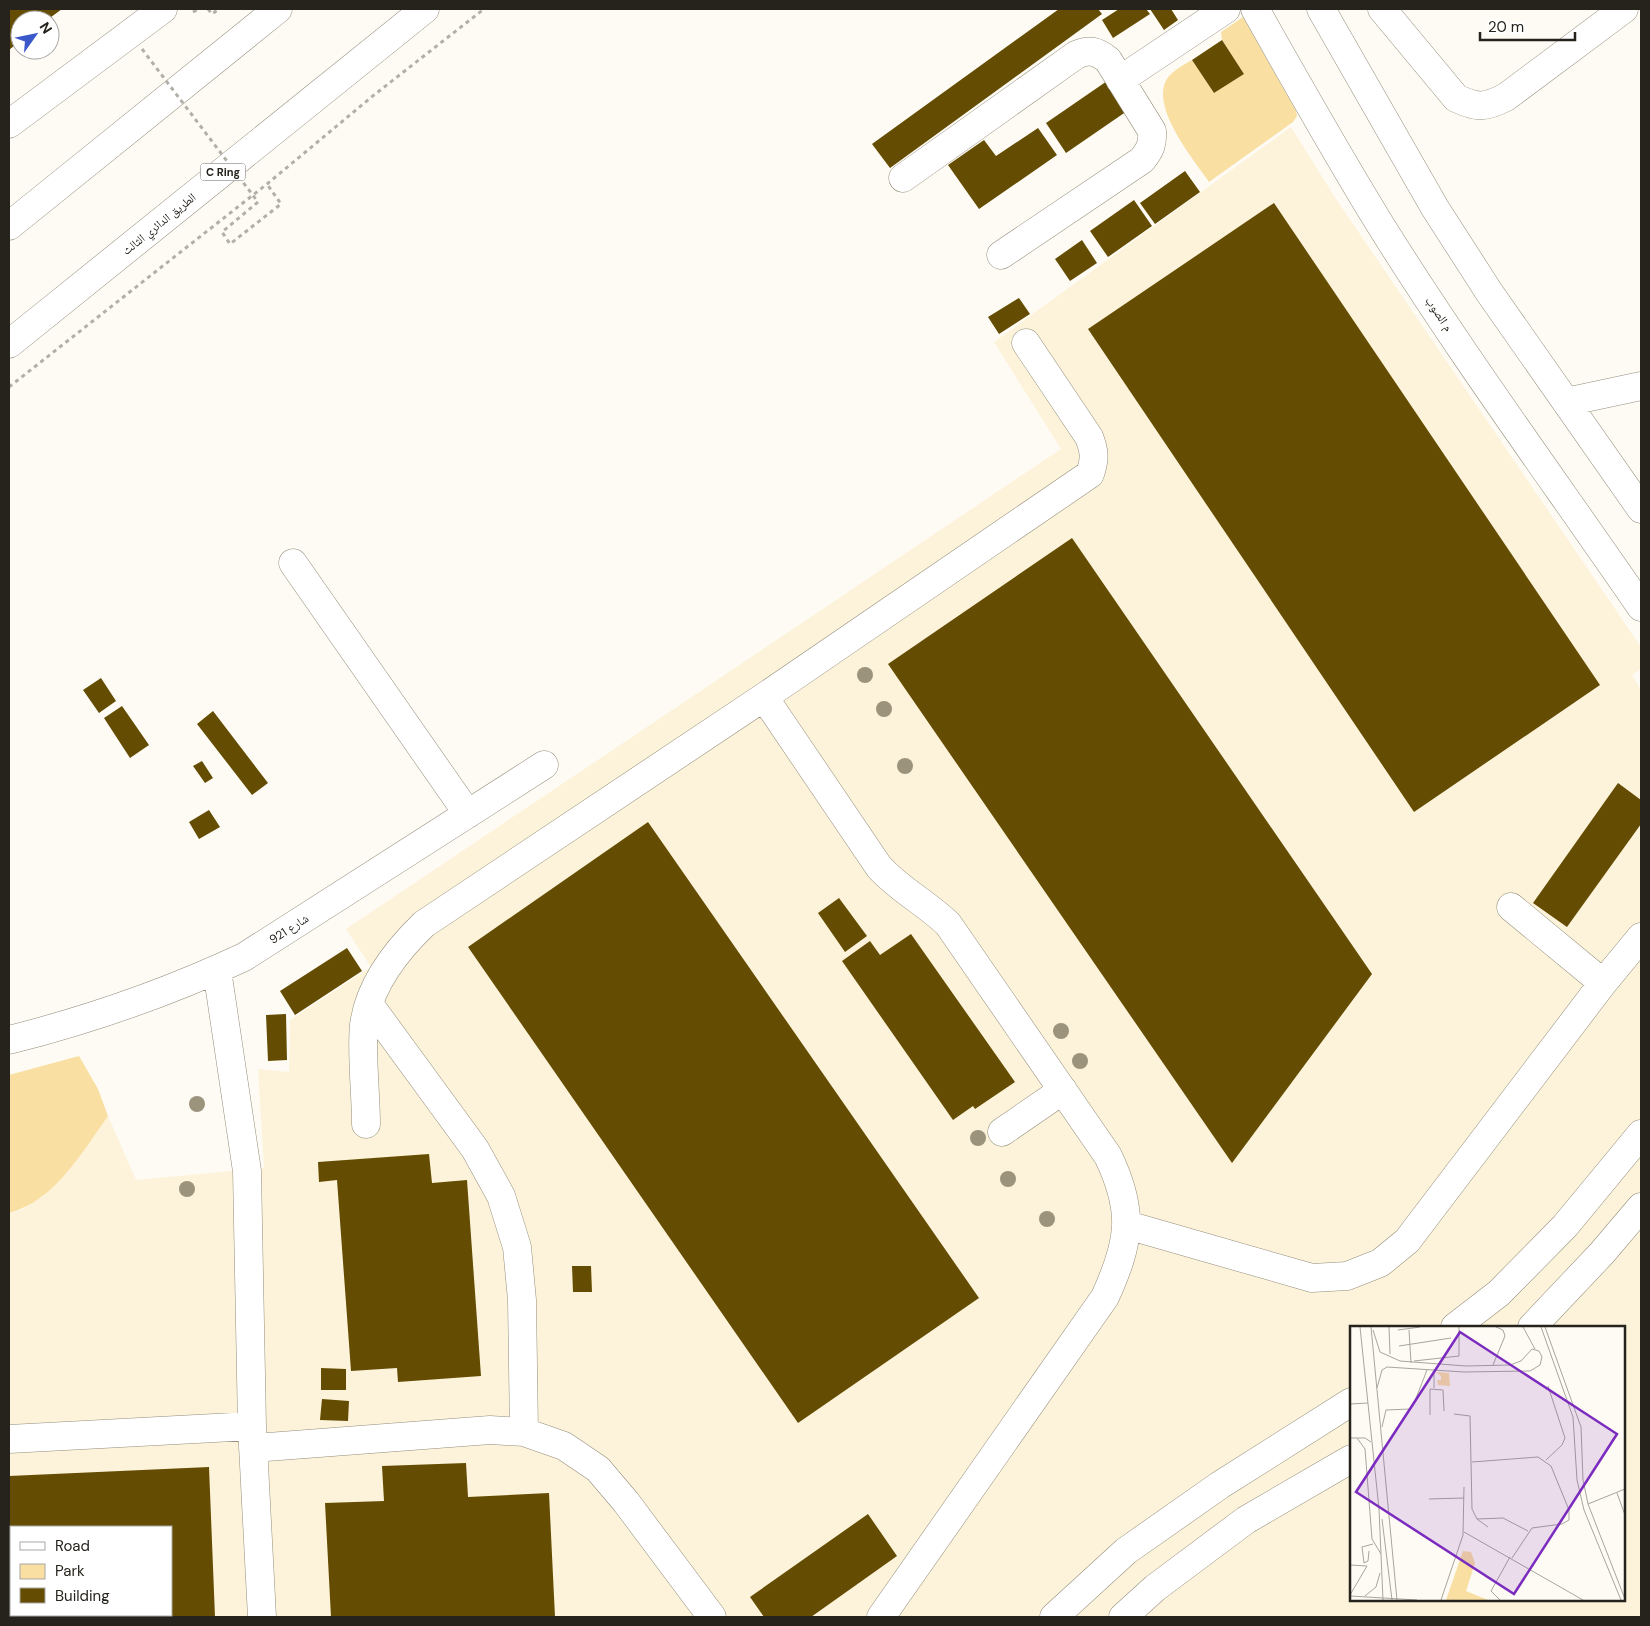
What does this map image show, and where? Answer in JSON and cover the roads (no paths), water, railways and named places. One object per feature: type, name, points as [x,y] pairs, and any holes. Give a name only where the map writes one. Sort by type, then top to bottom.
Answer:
[{"type":"main road","points":[[9,124],[163,9]]},
{"type":"main road","points":[[9,226],[278,9]]},
{"type":"main road","name":"الطريق الدائري الثالث","points":[[9,344],[425,9]]},
{"type":"main road","points":[[1120,80],[1226,9]]},
{"type":"main road","name":"م الصوب","points":[[1255,9],[1305,99],[1379,222],[1486,383],[1641,607]]},
{"type":"main road","points":[[1321,9],[1434,208],[1489,292],[1641,509]]},
{"type":"main road","points":[[1382,9],[1456,98],[1472,106],[1490,105],[1506,97],[1624,9]]},
{"type":"main road","points":[[903,178],[1076,55],[1084,52],[1100,53],[1108,60],[1152,131],[1150,151],[1142,160],[1001,255]]},
{"type":"main road","points":[[366,1124],[364,1024],[369,1004],[391,960],[406,941],[424,924],[764,697],[1090,474],[1095,460],[1094,450],[1089,437],[1026,343]]},
{"type":"main road","points":[[1566,402],[1641,386]]},
{"type":"main road","points":[[293,563],[468,814]]},
{"type":"main road","points":[[764,697],[879,867],[902,890],[933,909],[948,924],[1112,1164],[1124,1201],[1127,1225],[1121,1262],[1105,1297],[881,1617]]},
{"type":"main road","name":"شارع 921","points":[[9,1040],[95,1015],[217,970],[244,957],[544,765]]},
{"type":"main road","points":[[1512,907],[1603,983]]},
{"type":"main road","points":[[1127,1225],[1312,1278],[1347,1276],[1380,1264],[1407,1241],[1603,983],[1641,936]]},
{"type":"main road","points":[[217,970],[247,1171],[253,1437],[262,1617]]},
{"type":"main road","points":[[369,1004],[474,1149],[501,1196],[517,1247],[522,1300],[524,1432]]},
{"type":"main road","points":[[1002,1132],[1063,1090]]},
{"type":"main road","points":[[1456,1326],[1498,1293],[1565,1226],[1641,1134]]},
{"type":"main road","points":[[1533,1326],[1602,1253],[1641,1207]]},
{"type":"main road","points":[[1054,1617],[1126,1551],[1220,1485],[1350,1403]]},
{"type":"main road","points":[[9,1439],[253,1437],[490,1430],[524,1432],[564,1446],[598,1469],[626,1502],[712,1617]]},
{"type":"main road","points":[[1123,1617],[1155,1588],[1246,1520],[1350,1460]]}]
